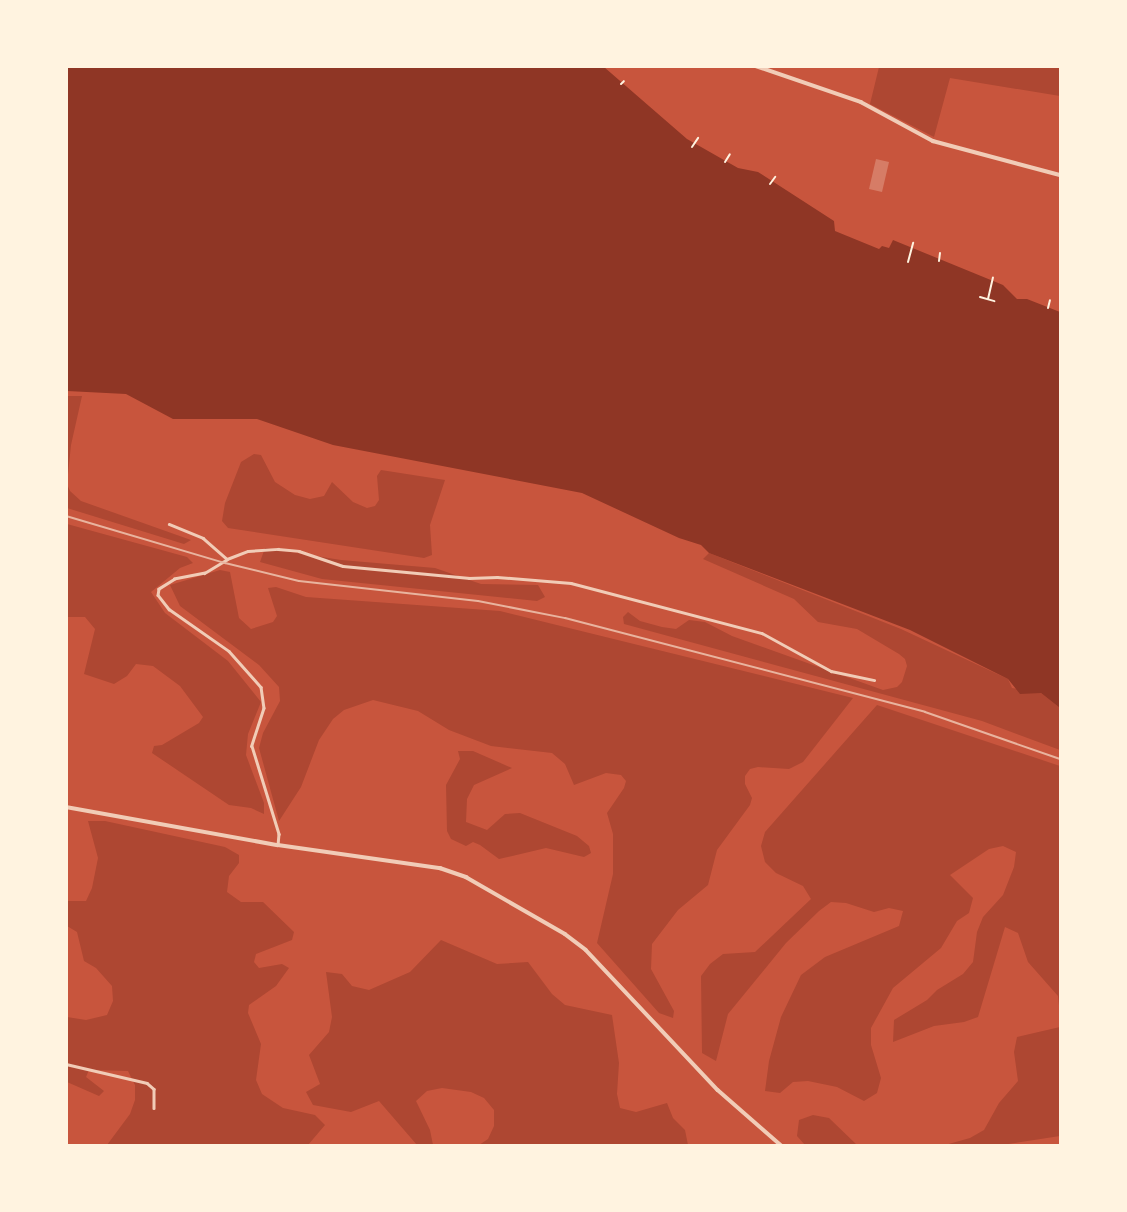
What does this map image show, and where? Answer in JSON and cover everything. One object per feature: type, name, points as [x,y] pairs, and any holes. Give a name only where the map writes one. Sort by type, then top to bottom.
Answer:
[{"type":"street","points":[[756,66],[860,102],[933,141],[1060,175]]},
{"type":"street","points":[[169,524],[203,538],[227,559]]},
{"type":"street","points":[[278,845],[279,834],[252,747],[264,708],[261,687],[229,651],[169,609],[158,595],[159,589],[175,579],[205,573],[227,559],[248,551],[299,551],[343,566],[469,578],[497,577],[571,583],[618,593],[646,604],[762,633],[831,671],[874,680]]},
{"type":"street","points":[[66,807],[278,845],[452,871],[565,934],[621,984],[730,1102],[782,1146]]},
{"type":"street","points":[[66,1064],[147,1083],[154,1089],[154,1108]]},
{"type":"path","points":[[621,84],[624,80]]},
{"type":"path","points":[[692,148],[698,138]]},
{"type":"path","points":[[725,162],[730,154]]},
{"type":"path","points":[[770,184],[775,177]]},
{"type":"path","points":[[908,262],[913,243]]},
{"type":"path","points":[[939,261],[940,253]]},
{"type":"path","points":[[988,299],[993,278]]},
{"type":"path","points":[[980,298],[994,301]]},
{"type":"path","points":[[1048,308],[1050,300]]},
{"type":"shaded area","points":[[66,67],[604,67],[687,139],[738,168],[758,172],[834,221],[835,231],[879,249],[882,246],[889,248],[893,240],[1003,285],[1017,299],[1027,299],[1060,312],[1060,708],[1041,693],[1020,694],[1008,679],[910,630],[709,553],[701,545],[679,538],[582,493],[333,445],[257,419],[173,419],[126,394],[67,391]]},
{"type":"shaded area","points":[[879,67],[1060,67],[1060,96],[950,78],[934,137],[870,104]]},
{"type":"shaded area","points":[[67,396],[82,396],[71,445],[67,484]]},
{"type":"shaded area","points":[[254,454],[261,455],[275,482],[295,495],[310,499],[324,496],[332,482],[353,502],[367,508],[375,506],[379,500],[377,476],[381,470],[445,480],[430,525],[432,555],[424,558],[228,528],[222,521],[225,503],[241,462]]},
{"type":"shaded area","points":[[67,484],[70,491],[81,501],[191,540],[184,544],[67,508]]},
{"type":"shaded area","points":[[67,524],[187,557],[193,563],[180,568],[151,592],[165,613],[228,661],[261,702],[248,734],[246,755],[264,803],[264,814],[251,808],[229,805],[152,753],[154,746],[162,745],[199,723],[203,717],[180,686],[153,666],[136,664],[127,676],[114,684],[84,674],[95,629],[85,617],[67,617]]},
{"type":"shaded area","points":[[265,548],[341,560],[435,568],[481,584],[538,585],[545,597],[537,601],[322,579],[260,562]]},
{"type":"shaded area","points":[[709,553],[901,629],[1008,679],[1012,688],[1041,693],[1060,708],[1060,750],[982,721],[624,624],[623,617],[628,612],[640,621],[676,629],[689,620],[705,622],[732,636],[883,690],[897,687],[902,682],[907,666],[905,659],[899,654],[857,629],[818,622],[794,599],[703,559]]},
{"type":"shaded area","points":[[220,570],[230,572],[239,618],[251,629],[273,622],[277,616],[268,588],[276,587],[306,597],[500,611],[853,698],[803,762],[789,769],[758,767],[750,769],[745,776],[745,784],[752,798],[750,805],[717,850],[708,885],[678,910],[652,944],[651,969],[674,1011],[673,1018],[659,1013],[597,943],[613,874],[613,834],[607,813],[624,788],[626,781],[621,775],[606,773],[574,785],[565,764],[552,753],[491,746],[449,730],[418,711],[373,700],[344,710],[333,719],[319,740],[301,787],[279,821],[259,748],[263,733],[280,701],[279,687],[259,665],[180,606],[170,585]]},
{"type":"shaded area","points":[[877,705],[1060,766],[1060,1015],[1058,996],[1028,962],[1018,933],[1005,927],[978,1017],[934,1026],[893,1042],[894,1020],[963,974],[973,962],[977,932],[983,917],[1003,895],[1014,867],[1016,852],[1003,846],[989,849],[950,875],[973,898],[969,913],[957,921],[941,948],[893,988],[871,1028],[871,1045],[881,1078],[877,1093],[864,1101],[837,1087],[808,1081],[793,1082],[780,1093],[765,1091],[769,1061],[781,1017],[801,975],[825,957],[899,926],[903,911],[889,908],[874,912],[846,903],[831,902],[819,911],[786,943],[728,1014],[716,1061],[702,1053],[701,976],[710,964],[723,954],[755,952],[811,899],[803,886],[776,873],[765,862],[761,846],[765,832]]},
{"type":"shaded area","points":[[458,751],[473,751],[512,768],[474,785],[467,799],[466,822],[487,830],[505,814],[520,813],[577,836],[589,846],[591,853],[584,857],[546,848],[499,859],[473,842],[466,846],[451,839],[447,831],[446,785],[460,759]]},
{"type":"shaded area","points":[[88,821],[105,821],[225,847],[239,855],[239,863],[229,876],[227,892],[241,902],[263,902],[294,932],[292,940],[256,954],[254,962],[259,968],[282,964],[289,968],[276,986],[249,1005],[248,1013],[261,1044],[256,1080],[262,1094],[283,1108],[315,1115],[325,1125],[308,1145],[107,1145],[130,1114],[135,1100],[135,1085],[128,1071],[89,1070],[86,1077],[104,1091],[99,1096],[67,1082],[67,1017],[86,1020],[107,1015],[113,1001],[112,986],[96,968],[84,961],[77,932],[67,926],[67,901],[86,901],[92,888],[98,858]]},
{"type":"shaded area","points":[[441,940],[497,964],[528,962],[552,994],[565,1005],[612,1015],[619,1063],[617,1094],[620,1108],[636,1112],[667,1103],[673,1118],[685,1130],[688,1145],[479,1145],[488,1139],[494,1126],[494,1110],[484,1098],[471,1092],[442,1088],[427,1091],[416,1101],[430,1130],[433,1145],[417,1145],[379,1101],[351,1112],[313,1105],[306,1092],[320,1084],[309,1055],[329,1032],[332,1017],[326,972],[342,974],[352,986],[369,990],[410,972]]},
{"type":"shaded area","points":[[1060,1027],[1060,1136],[1002,1145],[945,1145],[970,1138],[984,1130],[999,1103],[1018,1081],[1014,1052],[1017,1037]]},
{"type":"shaded area","points":[[813,1115],[829,1118],[857,1145],[805,1145],[797,1136],[799,1120]]},
{"type":"building","points":[[876,159],[889,162],[882,192],[869,189]]},
{"type":"railway","points":[[66,516],[225,563],[299,581],[478,601],[565,618],[925,712],[1060,759]]}]
